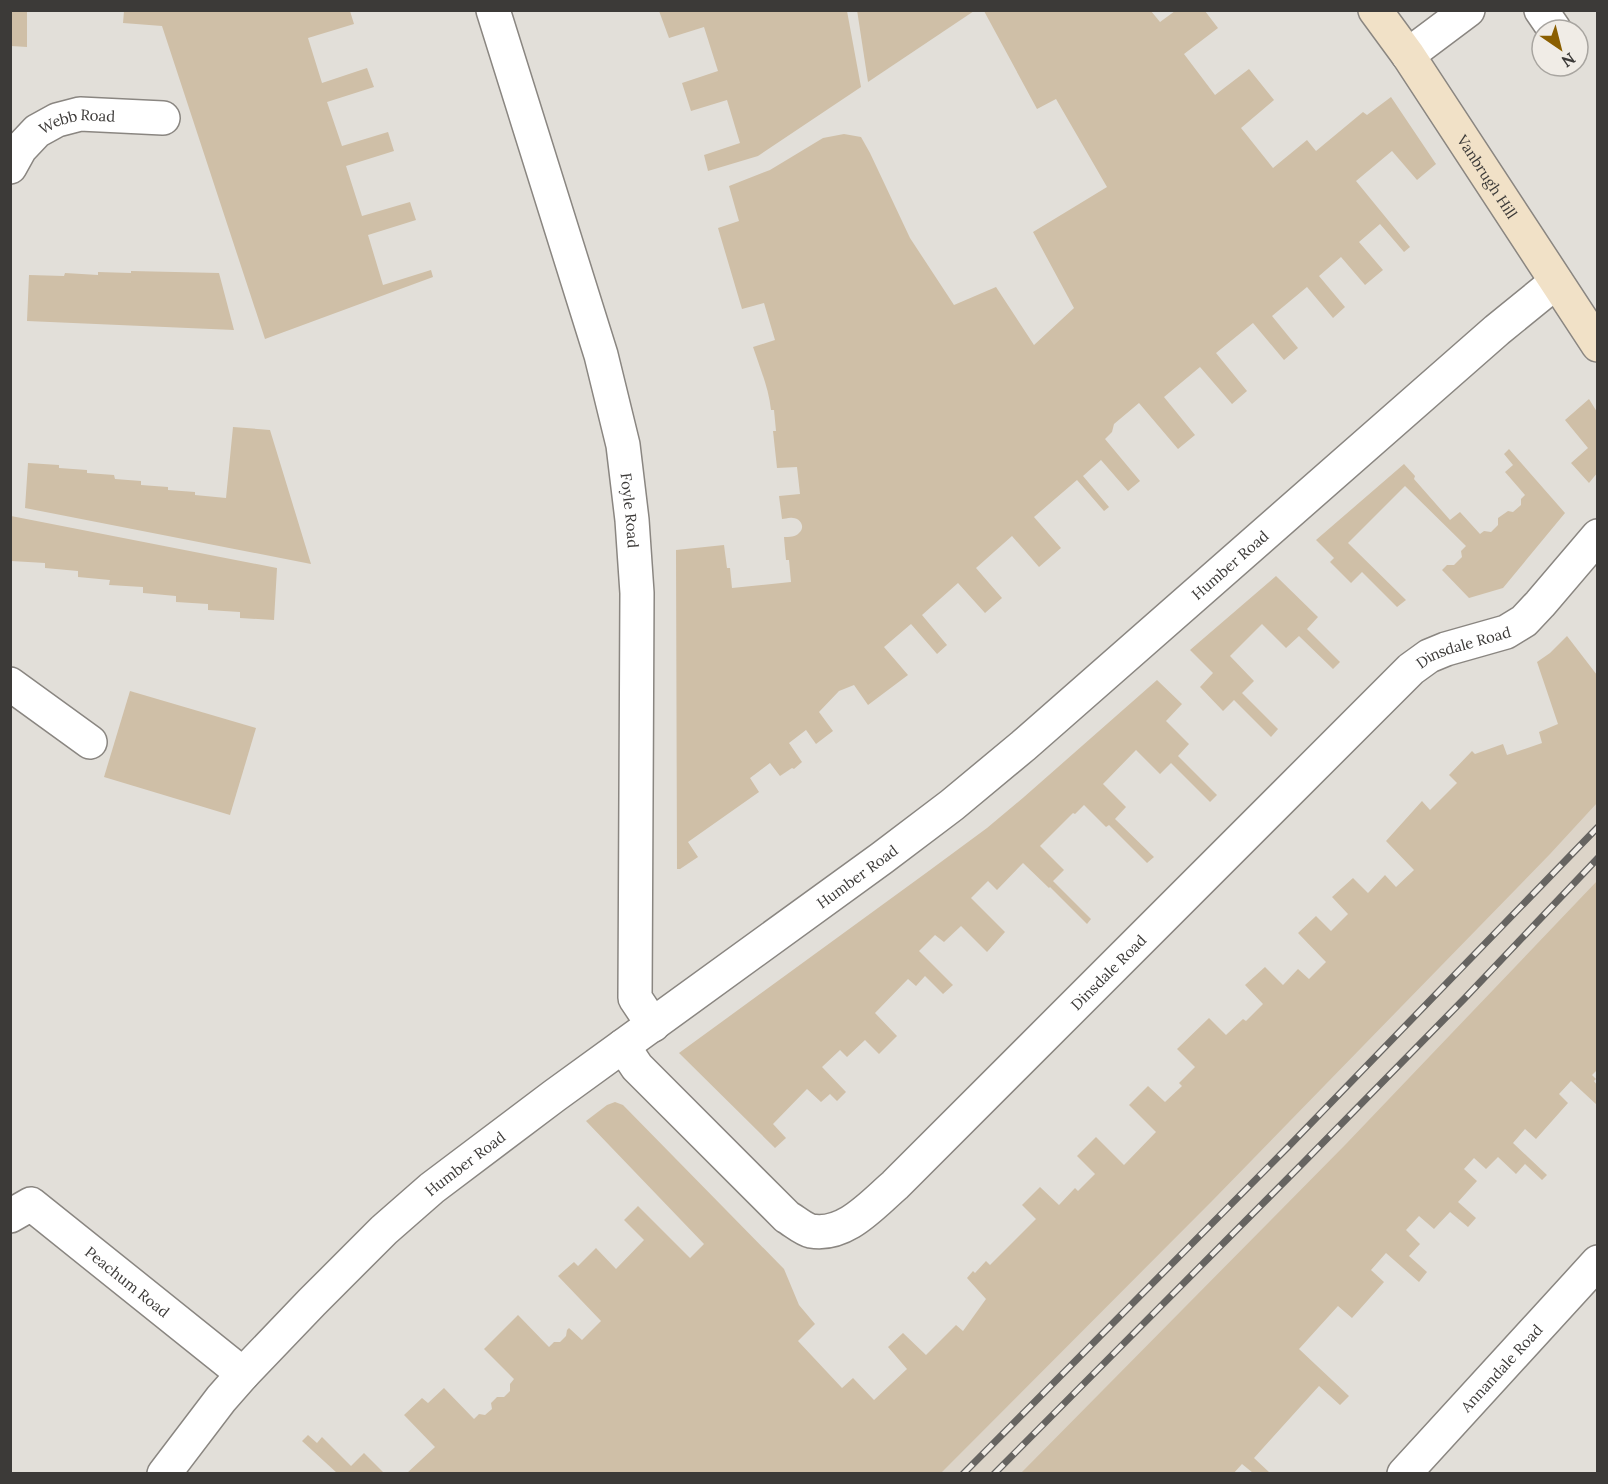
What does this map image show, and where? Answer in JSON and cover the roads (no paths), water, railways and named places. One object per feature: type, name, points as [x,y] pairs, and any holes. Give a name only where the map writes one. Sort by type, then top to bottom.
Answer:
[{"type":"street","name":"Foyle Road","points":[[493,10],[601,355],[622,445],[632,520],[637,593],[635,998],[653,1025]]},
{"type":"street","name":"Vanbrugh Hill","points":[[1375,10],[1408,55],[1598,345]]},
{"type":"street","points":[[1408,55],[1468,10]]},
{"type":"street","name":"Webb Road","points":[[10,167],[20,149],[37,131],[57,120],[80,114],[163,118]]},
{"type":"street","name":"Humber Road","points":[[164,1473],[220,1399],[243,1374],[384,1230],[432,1188],[952,805],[1023,747],[1497,330],[1556,282]]},
{"type":"street","name":"Dinsdale Road","points":[[623,1046],[637,1067],[787,1217],[810,1231],[835,1230],[862,1214],[894,1185],[1411,669],[1429,656],[1506,632],[1524,621],[1598,536]]},
{"type":"street","points":[[10,684],[90,742]]},
{"type":"street","name":"Peachum Road","points":[[10,1216],[31,1204],[243,1374]]},
{"type":"street","name":"Annandale Road","points":[[1404,1473],[1598,1262]]},
{"type":"railway","points":[[963,1474],[1288,1147],[1598,827]]},
{"type":"railway","points":[[994,1474],[1465,998],[1598,858]]}]
